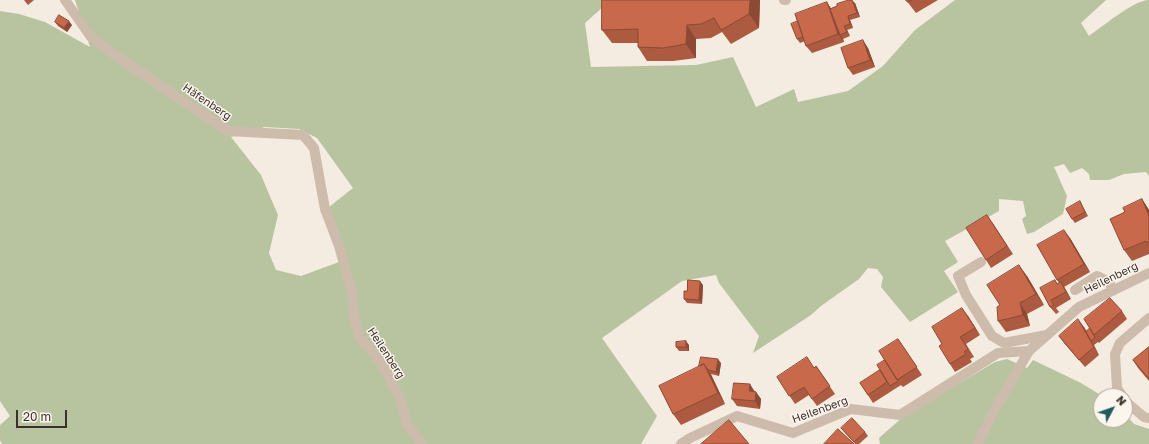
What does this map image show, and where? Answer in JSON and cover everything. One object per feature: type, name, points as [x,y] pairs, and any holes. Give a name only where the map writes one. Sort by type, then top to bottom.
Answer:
[{"type":"street","name":"Häfenberg","points":[[65,0],[91,37],[115,55],[228,131],[303,136],[314,148],[325,209],[339,246]]},
{"type":"street","name":"Heilenberg","points":[[339,246],[352,292],[354,315],[359,336],[382,364],[400,398],[407,424],[422,444]]},
{"type":"street","points":[[981,262],[958,276],[966,295],[992,336],[1004,343],[1047,335]]},
{"type":"street","name":"Heilenberg","points":[[978,444],[991,416],[1029,351],[1079,307],[1149,273]]},
{"type":"street","points":[[1075,290],[1097,276],[1109,282],[1113,290]]},
{"type":"street","points":[[1117,388],[1114,354],[1120,343],[1149,318]]},
{"type":"street","name":"Heilenberg","points":[[681,444],[690,438],[737,416],[793,433],[851,409],[900,415],[998,353],[1029,351]]},
{"type":"street","points":[[1133,408],[1144,417],[1149,418]]},
{"type":"green space","points":[[75,0],[603,0],[604,6],[585,23],[591,67],[696,65],[733,57],[756,107],[794,89],[798,102],[848,91],[883,66],[915,30],[955,0],[1106,0],[1081,23],[1089,36],[1135,4],[1149,0],[1149,176],[1146,172],[1124,174],[1109,180],[1090,180],[1089,174],[1082,168],[1070,173],[1064,164],[1054,167],[1067,196],[1063,214],[1034,232],[1027,234],[1022,219],[1026,216],[1023,201],[999,199],[999,211],[945,241],[958,262],[944,271],[958,292],[910,322],[881,287],[883,277],[877,269],[868,268],[859,279],[811,315],[753,353],[759,336],[719,283],[716,275],[682,281],[602,338],[657,416],[641,444],[2,444],[0,440],[0,425],[10,416],[0,401],[0,11],[19,14],[45,22],[90,47]],"holes":[[[265,127],[299,129],[317,138],[353,188],[329,207],[339,262],[301,276],[276,270],[269,253],[278,215],[261,175],[231,137]]]},
{"type":"green space","points":[[1007,359],[1027,368],[1033,360],[1081,383],[1093,390],[1093,428],[1133,428],[1133,423],[1149,429],[1149,444],[880,444],[879,438],[904,416],[995,362]]},
{"type":"building","points":[[602,0],[750,0],[749,14],[721,30],[714,18],[701,24],[687,25],[686,44],[663,48],[638,47],[638,29],[602,30]]},
{"type":"building","points":[[852,0],[857,13],[848,16],[850,24],[844,26],[847,32],[840,35],[830,9],[837,6],[837,4]]},
{"type":"building","points":[[827,2],[838,34],[806,46],[795,14]]},
{"type":"building","points":[[59,15],[69,21],[64,28],[55,22]]},
{"type":"building","points":[[798,21],[803,37],[797,39],[791,24]]},
{"type":"building","points":[[863,40],[870,60],[848,68],[841,48]]},
{"type":"building","points":[[1142,199],[1149,216],[1149,242],[1147,243],[1146,241],[1124,250],[1110,219],[1125,212],[1123,208]]},
{"type":"building","points":[[1080,201],[1085,212],[1072,219],[1066,209]]},
{"type":"building","points":[[987,215],[1007,246],[986,260],[966,228]]},
{"type":"building","points":[[1064,230],[1084,264],[1057,280],[1037,245]]},
{"type":"building","points":[[1019,265],[1036,294],[1020,303],[1023,315],[998,321],[997,307],[1000,305],[987,285]]},
{"type":"building","points":[[688,280],[700,281],[699,300],[684,299],[684,291],[687,291]]},
{"type":"building","points":[[1055,280],[1057,284],[1061,282],[1066,292],[1051,300],[1054,305],[1050,307],[1040,288]]},
{"type":"building","points":[[1110,298],[1122,311],[1094,335],[1084,319]]},
{"type":"building","points":[[962,308],[975,328],[960,337],[968,349],[964,352],[966,354],[950,364],[939,346],[942,344],[932,327]]},
{"type":"building","points":[[1078,319],[1094,347],[1079,360],[1059,336]]},
{"type":"building","points":[[1090,328],[1095,338],[1091,341],[1086,332]]},
{"type":"building","points":[[898,339],[917,367],[897,380],[879,351]]},
{"type":"building","points":[[686,341],[686,347],[676,347],[676,342]]},
{"type":"building","points":[[1149,347],[1149,379],[1133,360]]},
{"type":"building","points":[[701,357],[718,359],[716,372],[708,370],[704,364],[699,366]]},
{"type":"building","points":[[807,357],[814,368],[816,366],[830,386],[812,399],[804,387],[789,396],[777,377]]},
{"type":"building","points":[[885,360],[898,381],[890,386],[877,365]]},
{"type":"building","points":[[704,364],[718,393],[673,414],[659,386]]},
{"type":"building","points":[[880,370],[887,382],[868,395],[860,383]]},
{"type":"building","points":[[734,383],[750,384],[749,391],[756,392],[755,401],[732,399]]},
{"type":"building","points":[[852,418],[865,432],[854,442],[841,428]]},
{"type":"building","points":[[729,420],[749,444],[701,444]]},
{"type":"building","points":[[838,429],[854,444],[824,444]]}]
